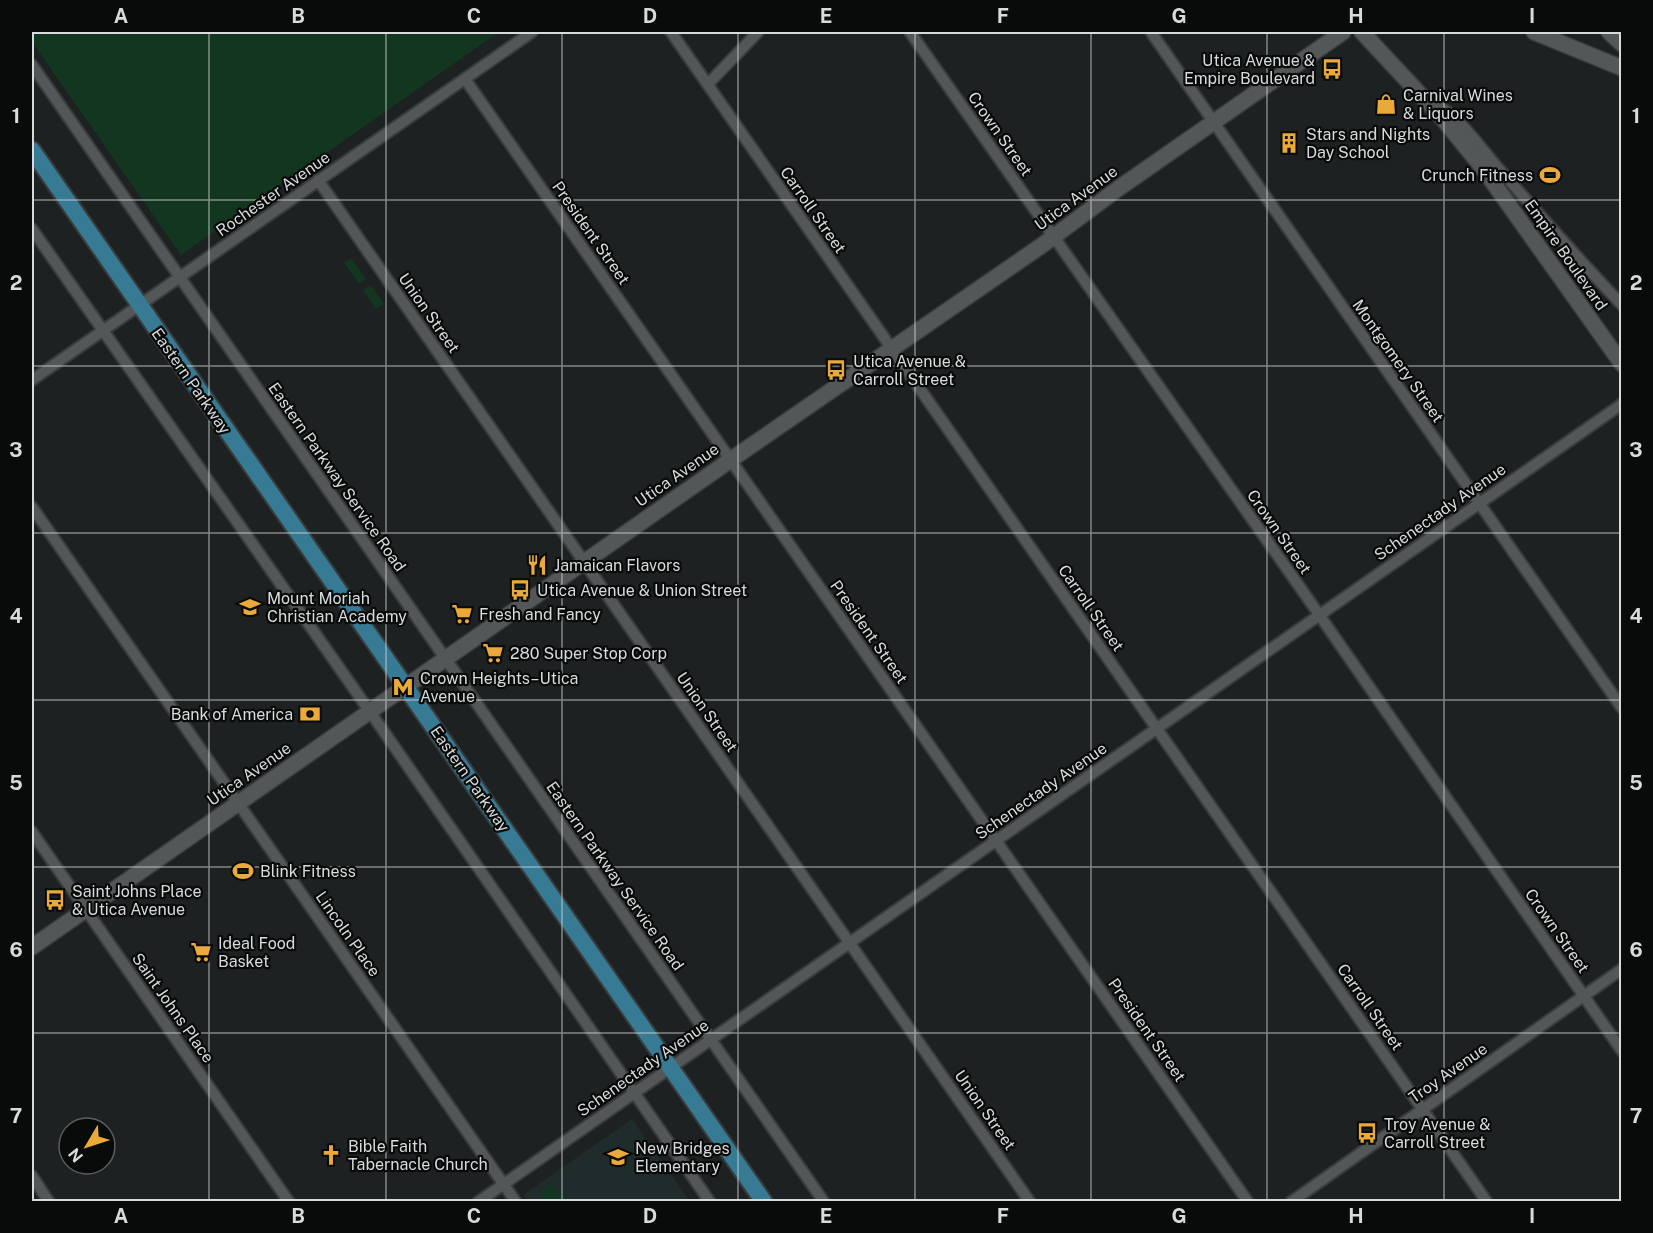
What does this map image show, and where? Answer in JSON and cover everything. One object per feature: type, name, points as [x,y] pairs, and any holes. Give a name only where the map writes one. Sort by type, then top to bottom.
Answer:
[{"type":"main road","name":"Utica Avenue","points":[[32,947],[1054,237],[1119,188],[1343,32]]},
{"type":"main road","name":"Empire Boulevard","points":[[1362,32],[1425,99],[1482,167],[1622,364]]},
{"type":"main road","points":[[1534,32],[1622,68]]},
{"type":"main road","points":[[1609,32],[1622,44]]},
{"type":"main road","name":"Eastern Parkway","points":[[32,150],[764,1202]]},
{"type":"street","name":"Rochester Avenue","points":[[32,380],[532,32]]},
{"type":"street","name":"Carroll Street","points":[[671,32],[1487,1202]]},
{"type":"street","points":[[708,84],[758,32]]},
{"type":"street","name":"Crown Street","points":[[910,32],[1622,1051]]},
{"type":"street","name":"Montgomery Street","points":[[1151,32],[1622,708]]},
{"type":"street","name":"Eastern Parkway Service Road","points":[[32,65],[824,1202]]},
{"type":"street","name":"President Street","points":[[465,79],[1248,1202]]},
{"type":"street","points":[[1425,99],[1441,106],[1462,127],[1578,260],[1622,305]]},
{"type":"street","name":"Union Street","points":[[318,180],[1030,1202]]},
{"type":"street","points":[[32,229],[710,1202]]},
{"type":"street","name":"Schenectady Avenue","points":[[478,1202],[1622,404]]},
{"type":"street","name":"Lincoln Place","points":[[32,507],[516,1202]]},
{"type":"street","name":"Saint Johns Place","points":[[32,832],[289,1202]]},
{"type":"street","name":"Troy Avenue","points":[[1291,1202],[1622,969]]},
{"type":"street","points":[[32,1176],[50,1202]]},
{"type":"shaded area","name":"New Bridges Elementary","points":[[632,1119],[690,1201],[528,1202],[523,1195]]},
{"type":"green space","points":[[32,32],[499,32],[181,255],[32,42]]},
{"type":"green space","points":[[351,258],[366,279],[359,284],[344,263]]},
{"type":"green space","points":[[371,285],[384,304],[376,309],[363,290]]},
{"type":"green space","points":[[552,1183],[556,1189],[553,1192],[564,1194],[569,1201],[542,1201],[540,1192]]},
{"type":"place","name":"Utica Avenue & Empire Boulevard","points":[[1332,69]]},
{"type":"place","name":"Carnival Wines & Liquors","points":[[1386,104]]},
{"type":"place","name":"Stars and Nights Day School","points":[[1289,143]]},
{"type":"place","name":"Crunch Fitness","points":[[1550,175]]},
{"type":"place","name":"Utica Avenue & Carroll Street","points":[[836,370]]},
{"type":"place","name":"Jamaican Flavors","points":[[537,565]]},
{"type":"place","name":"Utica Avenue & Union Street","points":[[520,590]]},
{"type":"place","name":"Mount Moriah Christian Academy","points":[[250,607]]},
{"type":"place","name":"Fresh and Fancy","points":[[462,614]]},
{"type":"place","name":"280 Super Stop Corp","points":[[493,653]]},
{"type":"place","name":"Crown Heights–Utica Avenue","points":[[403,687]]},
{"type":"place","name":"Bank of America","points":[[310,714]]},
{"type":"place","name":"Blink Fitness","points":[[243,871]]},
{"type":"place","name":"Saint Johns Place & Utica Avenue","points":[[55,900]]},
{"type":"place","name":"Ideal Food Basket","points":[[201,952]]},
{"type":"place","name":"Troy Avenue & Carroll Street","points":[[1367,1133]]},
{"type":"place","name":"Bible Faith Tabernacle Church","points":[[331,1155]]},
{"type":"place","name":"New Bridges Elementary","points":[[618,1157]]}]
